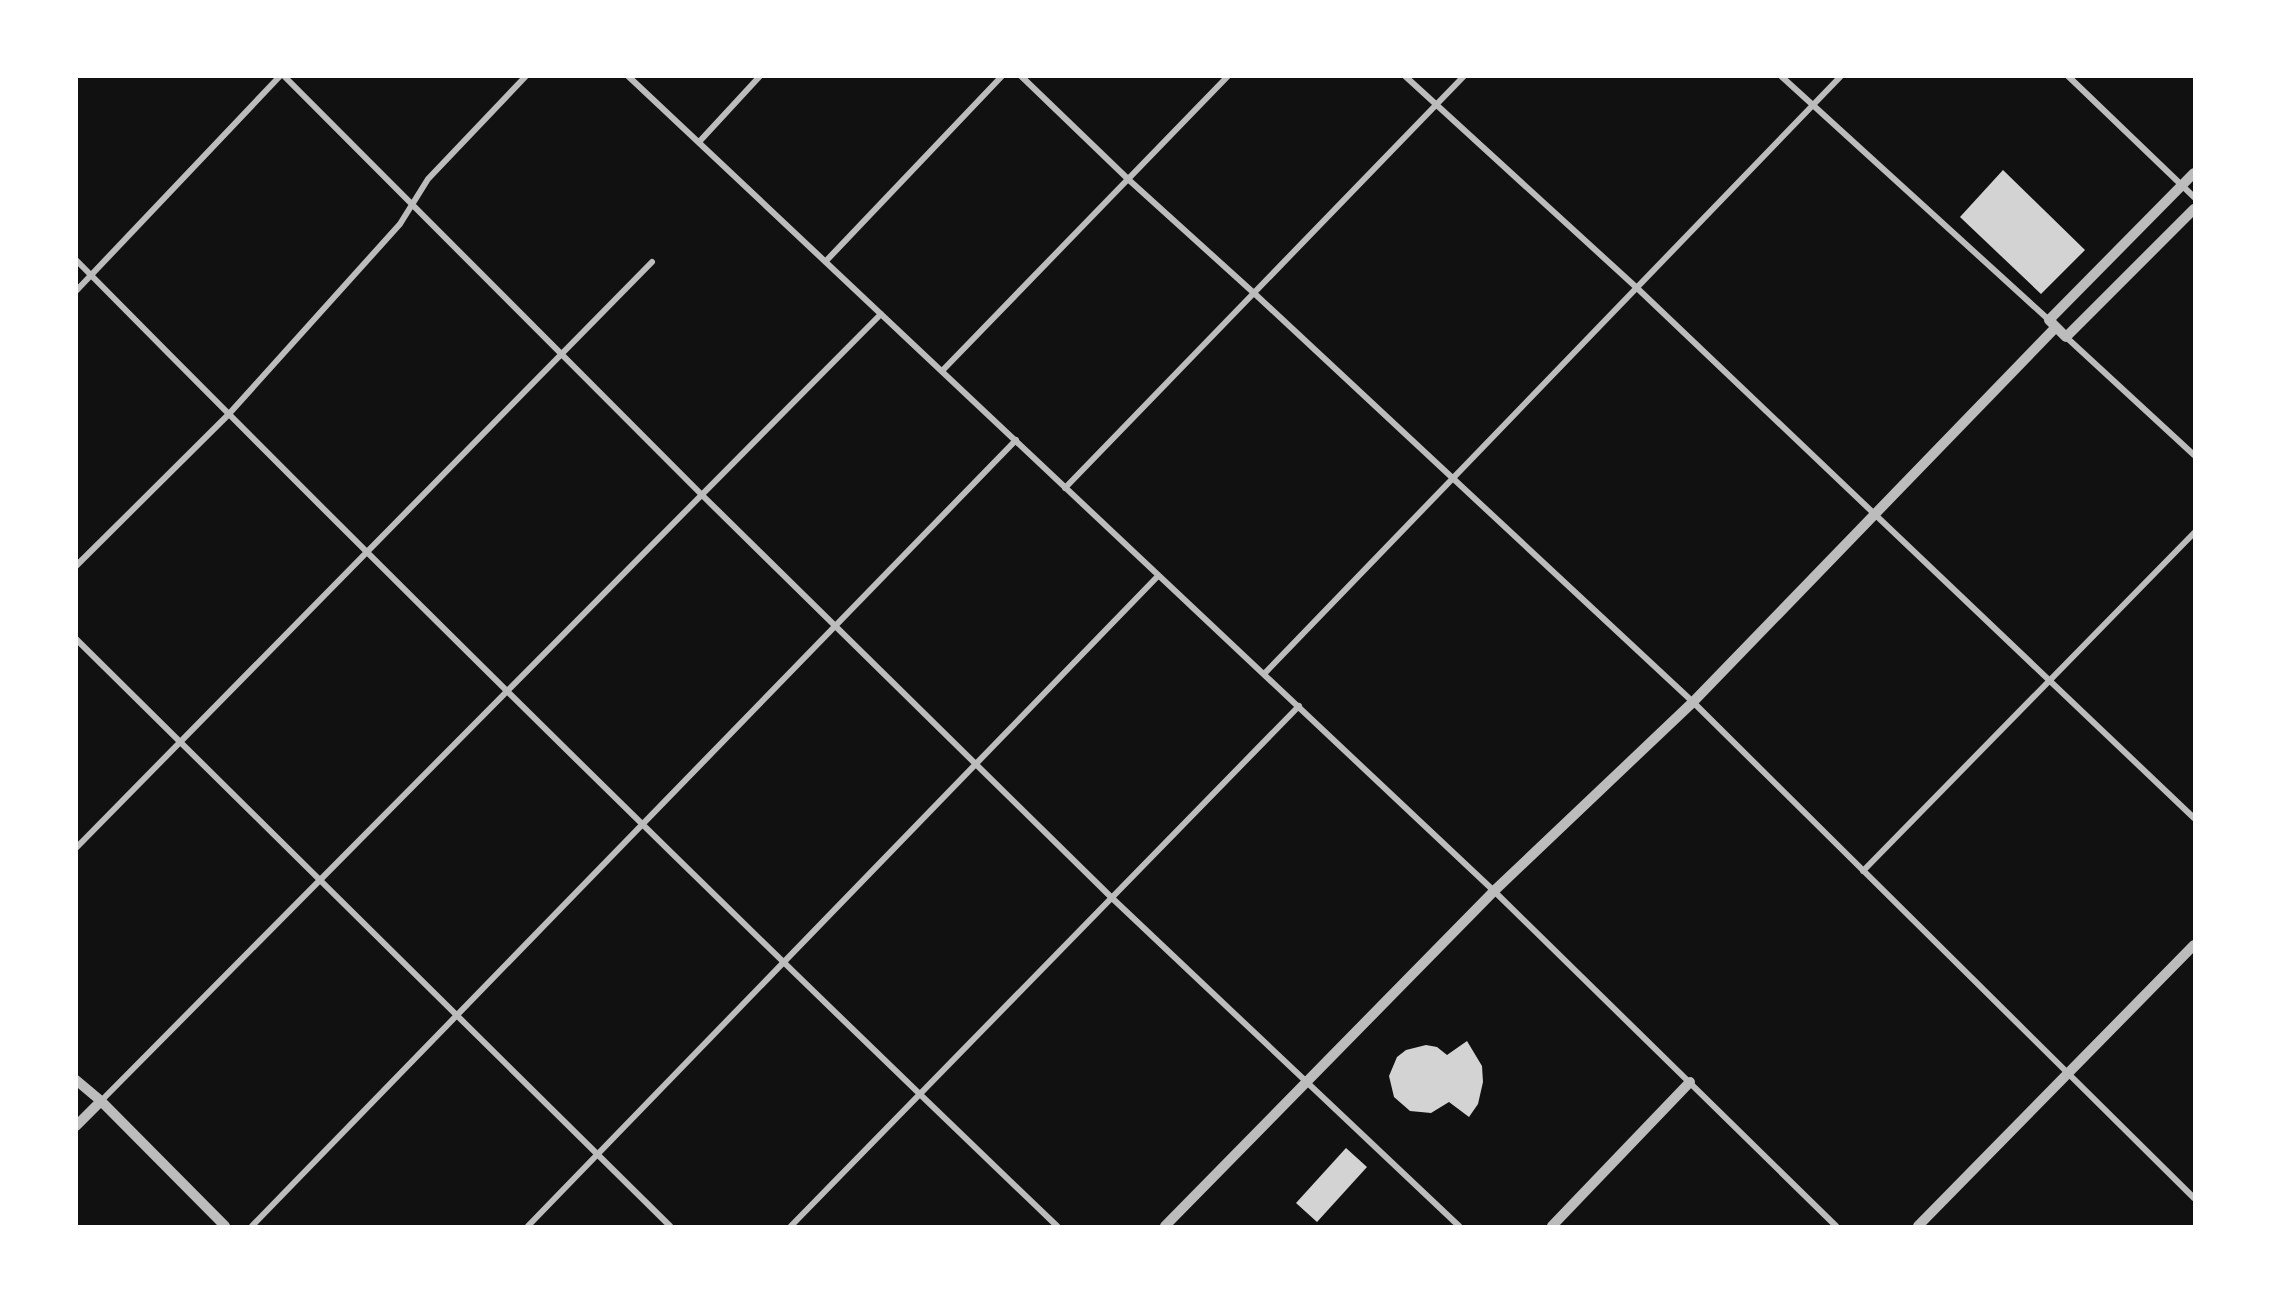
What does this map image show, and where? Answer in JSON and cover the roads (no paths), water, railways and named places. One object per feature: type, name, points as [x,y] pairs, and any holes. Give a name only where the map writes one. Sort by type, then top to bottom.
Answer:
[{"type":"street","points":[[76,291],[282,76],[413,203],[702,495],[1112,898],[1308,1081],[1459,1227]]},
{"type":"street","points":[[76,566],[228,415],[400,224],[428,179],[526,76]]},
{"type":"street","points":[[628,76],[1494,891],[1836,1227]]},
{"type":"street","points":[[699,142],[760,76]]},
{"type":"street","points":[[826,261],[1002,76]]},
{"type":"street","points":[[1021,76],[1129,180],[1255,294],[1693,702],[2070,1072],[2194,1198]]},
{"type":"street","points":[[942,371],[1228,76]]},
{"type":"street","points":[[1405,76],[1637,288],[2194,818]]},
{"type":"street","points":[[1065,488],[1464,76]]},
{"type":"street","points":[[1781,76],[1812,107],[2053,323],[2194,455]]},
{"type":"street","points":[[1264,674],[1841,76]]},
{"type":"street","points":[[2068,76],[2194,197]]},
{"type":"street","points":[[1165,1227],[1494,891],[1693,702],[1876,515],[2194,173]]},
{"type":"street","points":[[2066,337],[2194,209]]},
{"type":"street","points":[[76,260],[228,415],[507,692],[1057,1227]]},
{"type":"street","points":[[76,848],[652,262]]},
{"type":"street","points":[[76,1126],[881,314]]},
{"type":"street","points":[[252,1227],[1016,440]]},
{"type":"street","points":[[1863,871],[2194,533]]},
{"type":"street","points":[[528,1227],[1158,576]]},
{"type":"street","points":[[76,639],[670,1227]]},
{"type":"street","points":[[791,1227],[1299,706]]},
{"type":"street","points":[[1918,1227],[2194,945]]},
{"type":"street","points":[[76,1080],[101,1101],[225,1227]]},
{"type":"street","points":[[1552,1227],[1690,1082]]}]
